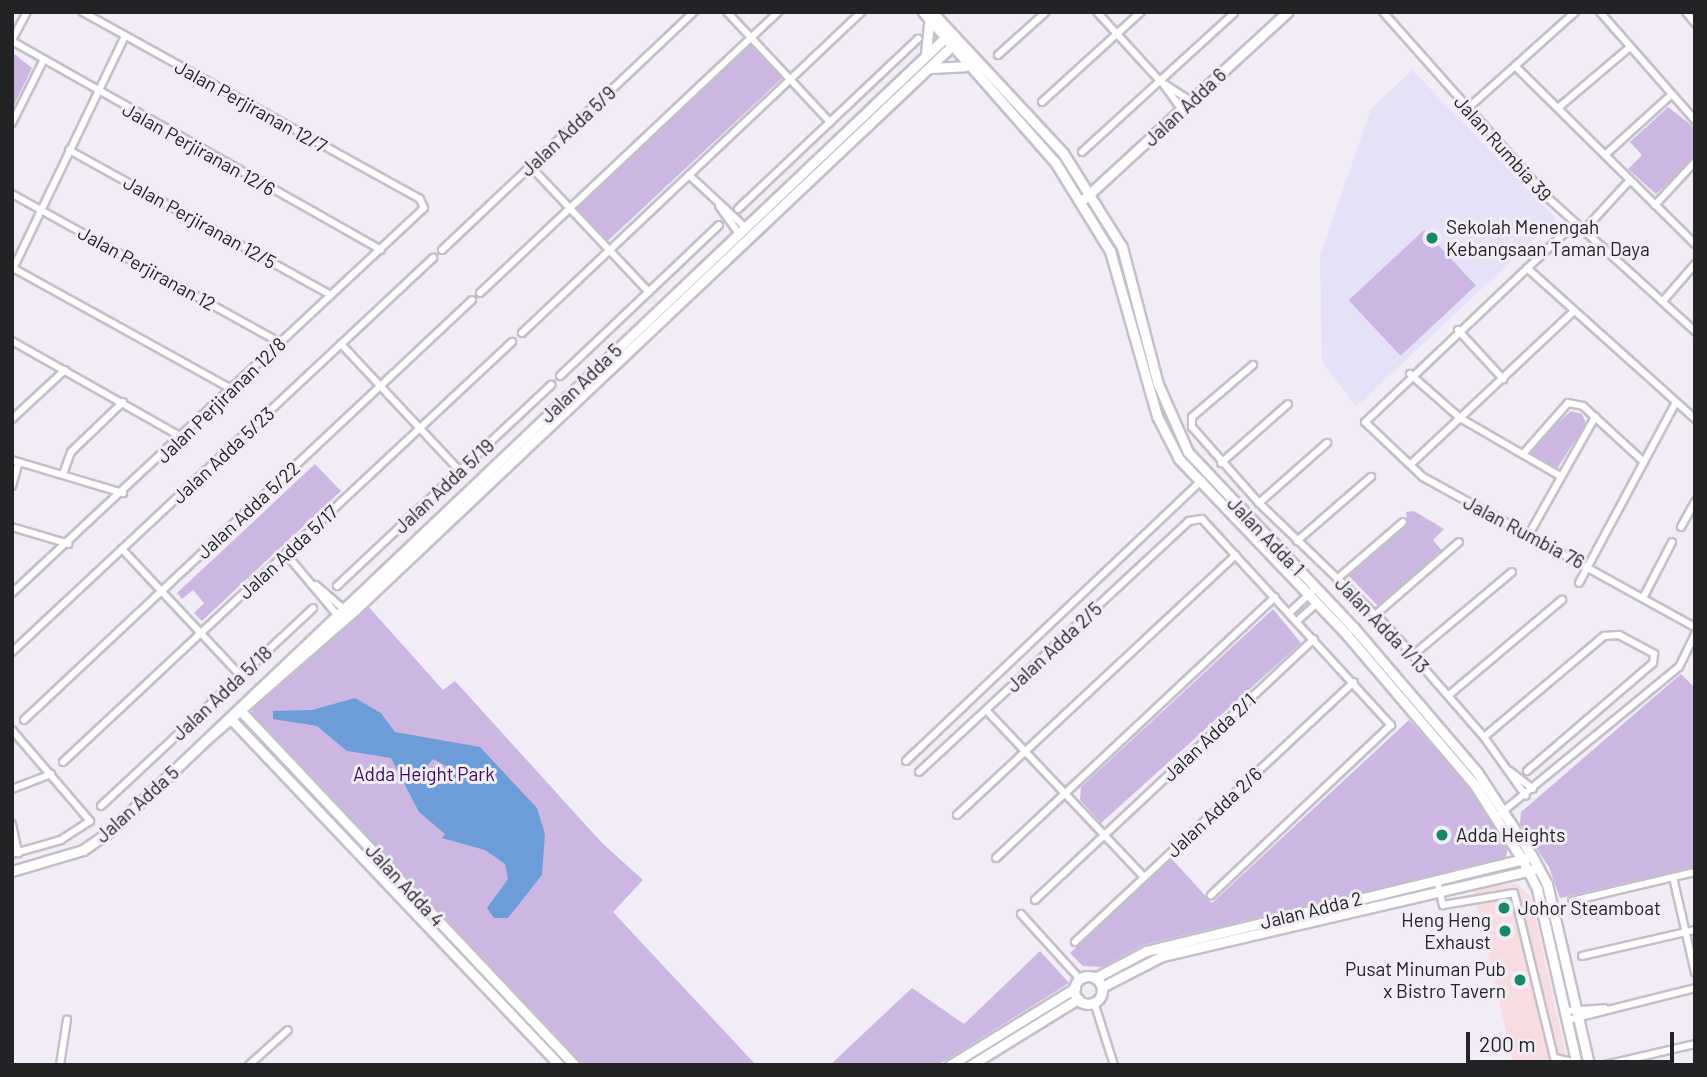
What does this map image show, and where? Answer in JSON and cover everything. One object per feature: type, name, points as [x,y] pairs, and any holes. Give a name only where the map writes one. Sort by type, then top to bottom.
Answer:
[{"type":"street","points":[[12,40],[27,12]]},
{"type":"street","name":"Jalan Perjiranan 12/7","points":[[82,12],[420,199],[423,211]]},
{"type":"street","name":"Jalan Adda 5/9","points":[[442,250],[694,12]]},
{"type":"street","points":[[727,12],[830,122]]},
{"type":"street","points":[[480,293],[778,12]]},
{"type":"street","points":[[522,333],[862,12]]},
{"type":"street","points":[[998,55],[1046,12]]},
{"type":"street","points":[[1097,12],[1160,81],[1182,110]]},
{"type":"street","points":[[1042,102],[1141,12]]},
{"type":"street","name":"Jalan Adda 6","points":[[1082,202],[1287,12]]},
{"type":"street","name":"Jalan Rumbia 39","points":[[1382,12],[1467,108],[1576,223],[1695,331]]},
{"type":"street","points":[[1467,108],[1575,12]]},
{"type":"street","points":[[1600,12],[1695,120]]},
{"type":"street","points":[[1686,12],[1695,23]]},
{"type":"street","points":[[1082,152],[1234,13]]},
{"type":"street","points":[[924,58],[927,15]]},
{"type":"street","name":"Jalan Adda 1","points":[[927,15],[959,40],[1063,153],[1090,195],[1130,266],[1168,413],[1207,475],[1312,592],[1316,604],[1466,774],[1522,859],[1533,869],[1578,1013],[1589,1065]]},
{"type":"street","name":"Jalan Adda 1","points":[[927,15],[966,67],[1055,162],[1082,202],[1119,272],[1157,416],[1198,484],[1312,592],[1324,597],[1477,772],[1532,856],[1577,1064]]},
{"type":"street","name":"Jalan Adda 5","points":[[213,734],[243,714],[343,614],[745,233],[951,32]]},
{"type":"street","points":[[125,36],[13,270],[231,389]]},
{"type":"street","points":[[738,209],[918,39]]},
{"type":"street","name":"Jalan Perjiranan 12/6","points":[[12,40],[16,48],[42,63],[381,250]]},
{"type":"street","name":"Jalan Adda 5","points":[[745,233],[959,40]]},
{"type":"street","points":[[1558,108],[1630,47]]},
{"type":"street","points":[[12,123],[42,63]]},
{"type":"street","points":[[1515,66],[1695,244]]},
{"type":"street","points":[[929,69],[966,67]]},
{"type":"street","points":[[1160,81],[1191,102]]},
{"type":"street","points":[[1605,155],[1671,95]]},
{"type":"street","name":"Jalan Perjiranan 12/5","points":[[69,150],[331,295]]},
{"type":"street","points":[[1655,205],[1695,162]]},
{"type":"street","points":[[531,167],[649,292]]},
{"type":"street","points":[[689,175],[745,233]]},
{"type":"street","points":[[1584,230],[1630,180]]},
{"type":"street","name":"Jalan Perjiranan 12","points":[[12,194],[281,343]]},
{"type":"street","name":"Jalan Perjiranan 12/8","points":[[16,591],[423,211]]},
{"type":"street","points":[[1560,475],[1460,418],[1410,374],[1576,223]]},
{"type":"street","points":[[560,376],[719,225]]},
{"type":"street","name":"Jalan Adda 5/23","points":[[12,652],[433,258]]},
{"type":"street","points":[[1663,301],[1695,264]]},
{"type":"street","points":[[1527,268],[1572,313],[1695,419]]},
{"type":"street","name":"Jalan Adda 5/22","points":[[24,720],[472,300]]},
{"type":"street","points":[[1411,464],[1572,313]]},
{"type":"street","points":[[1458,330],[1503,379]]},
{"type":"street","points":[[12,341],[182,436]]},
{"type":"street","name":"Jalan Adda 5/17","points":[[63,762],[512,342]]},
{"type":"street","points":[[341,344],[460,471]]},
{"type":"street","name":"Jalan Adda 1/13","points":[[1254,365],[1191,423],[1221,463],[1259,503],[1413,655],[1510,771]]},
{"type":"street","points":[[12,419],[65,370]]},
{"type":"street","name":"Jalan Rumbia 76","points":[[1410,374],[1366,422],[1411,464],[1528,536],[1587,565],[1695,627]]},
{"type":"street","name":"Jalan Adda 5/19","points":[[337,586],[551,385]]},
{"type":"street","points":[[63,474],[71,452],[123,402]]},
{"type":"street","points":[[1523,454],[1568,403],[1595,417],[1644,462]]},
{"type":"street","points":[[1221,463],[1289,404]]},
{"type":"street","points":[[1579,583],[1675,404]]},
{"type":"street","points":[[1528,536],[1595,417]]},
{"type":"street","points":[[1259,503],[1327,443]]},
{"type":"street","points":[[12,486],[16,461],[123,493]]},
{"type":"street","points":[[906,761],[1207,475]]},
{"type":"street","points":[[1297,541],[1371,477]]},
{"type":"street","points":[[1681,527],[1695,502]]},
{"type":"street","name":"Jalan Adda 2/5","points":[[919,772],[1189,521],[1202,519],[1236,555]]},
{"type":"street","points":[[1337,579],[1403,522]]},
{"type":"street","points":[[12,527],[69,544]]},
{"type":"street","points":[[1375,615],[1459,542]]},
{"type":"street","points":[[1643,598],[1672,542]]},
{"type":"street","points":[[122,549],[241,676]]},
{"type":"street","points":[[286,554],[343,614]]},
{"type":"street","points":[[957,816],[1236,555],[1391,725],[1211,895]]},
{"type":"street","points":[[1413,655],[1512,572]]},
{"type":"street","points":[[1289,613],[1312,592]]},
{"type":"street","points":[[996,858],[1275,597]]},
{"type":"street","points":[[1297,621],[1324,597]]},
{"type":"street","points":[[1449,695],[1562,600]]},
{"type":"street","name":"Jalan Adda 5/18","points":[[101,806],[313,608]]},
{"type":"street","name":"Jalan Adda 5","points":[[12,871],[97,842],[213,734],[227,714],[343,614]]},
{"type":"street","points":[[1495,818],[1679,667],[1695,634]]},
{"type":"street","points":[[1484,737],[1604,636],[1647,649],[1653,663],[1527,771]]},
{"type":"street","name":"Jalan Adda 2/1","points":[[1035,900],[1314,639]]},
{"type":"street","name":"Jalan Adda 2/6","points":[[1075,942],[1354,682]]},
{"type":"street","name":"Jalan Adda 4","points":[[236,706],[574,1065]]},
{"type":"street","points":[[986,710],[1144,877]]},
{"type":"street","name":"Jalan Adda 4","points":[[227,714],[559,1065]]},
{"type":"street","points":[[12,730],[90,821],[61,840],[15,853],[12,824]]},
{"type":"street","points":[[1510,771],[1525,796]]},
{"type":"street","points":[[1510,771],[1533,789]]},
{"type":"street","points":[[12,789],[51,774]]},
{"type":"street","name":"Jalan Adda 2","points":[[1102,987],[1148,960],[1183,947],[1532,856]]},
{"type":"street","name":"Jalan Adda 2","points":[[1080,979],[1095,978],[1146,951],[1183,947],[1533,869]]},
{"type":"street","points":[[1572,901],[1695,872]]},
{"type":"street","points":[[1673,877],[1695,973]]},
{"type":"street","points":[[1437,880],[1443,905],[1514,893],[1556,1061],[1577,1064]]},
{"type":"street","points":[[950,1065],[1074,988],[1080,979],[1021,914]]},
{"type":"street","points":[[1582,956],[1695,930]]},
{"type":"street","points":[[1095,978],[1102,987],[1094,1002],[1114,1065]]},
{"type":"street","points":[[1074,988],[1078,999]]},
{"type":"street","points":[[1567,1016],[1695,988]]},
{"type":"street","points":[[971,1065],[1078,999],[1094,1002]]},
{"type":"street","points":[[60,1065],[66,1020]]},
{"type":"street","points":[[249,1065],[288,1030]]},
{"type":"street","points":[[1605,1065],[1695,1044]]},
{"type":"shaded area","name":"Sekolah Menengah Kebangsaan Taman Daya","points":[[1412,70],[1556,219],[1356,407],[1322,362],[1320,256],[1371,109]]},
{"type":"shaded area","points":[[1515,883],[1531,897],[1568,1065],[1514,1065],[1473,890]]},
{"type":"green space","points":[[750,44],[782,78],[608,241],[576,206]]},
{"type":"green space","points":[[12,52],[32,68],[12,109]]},
{"type":"green space","points":[[1668,107],[1695,128],[1695,158],[1656,194],[1628,169],[1642,155],[1630,142]]},
{"type":"green space","points":[[1424,230],[1476,286],[1401,356],[1349,300]]},
{"type":"green space","points":[[1571,411],[1582,414],[1586,424],[1556,470],[1531,455],[1533,446]]},
{"type":"green space","points":[[315,464],[341,491],[202,621],[194,613],[204,603],[193,590],[182,599],[177,593]]},
{"type":"green space","points":[[1414,511],[1444,529],[1433,540],[1444,553],[1380,608],[1349,576],[1408,524],[1406,512]]},
{"type":"green space","name":"Adda Height Park","points":[[366,604],[443,690],[455,681],[602,843],[643,880],[613,912],[756,1065],[584,1065],[253,719],[252,708]]},
{"type":"green space","points":[[1273,609],[1301,643],[1101,823],[1080,800],[1081,787]]},
{"type":"green space","points":[[1681,674],[1695,688],[1695,867],[1560,898],[1549,867],[1520,824],[1521,812]]},
{"type":"green space","points":[[1409,720],[1469,786],[1508,846],[1506,858],[1143,945],[1102,967],[1083,966],[1070,953],[1171,858],[1212,903]]},
{"type":"green space","points":[[1040,951],[1069,983],[938,1065],[830,1065],[912,988],[964,1024]]},
{"type":"water","points":[[355,698],[381,713],[395,732],[480,747],[537,808],[545,834],[542,875],[508,918],[494,918],[487,908],[508,879],[505,864],[485,850],[442,838],[445,834],[419,812],[391,758],[347,751],[317,726],[273,719],[273,711],[312,710]],"holes":[[[433,759],[446,766],[449,780],[430,788],[421,773]]]},
{"type":"place","name":"Sekolah Menengah Kebangsaan Taman Daya","points":[[1432,238]]},
{"type":"place","name":"Adda Heights","points":[[1442,835]]},
{"type":"place","name":"Johor Steamboat","points":[[1504,908]]},
{"type":"place","name":"Heng Heng Exhaust","points":[[1505,931]]},
{"type":"place","name":"Pusat Minuman Pub x Bistro Tavern","points":[[1520,980]]}]
